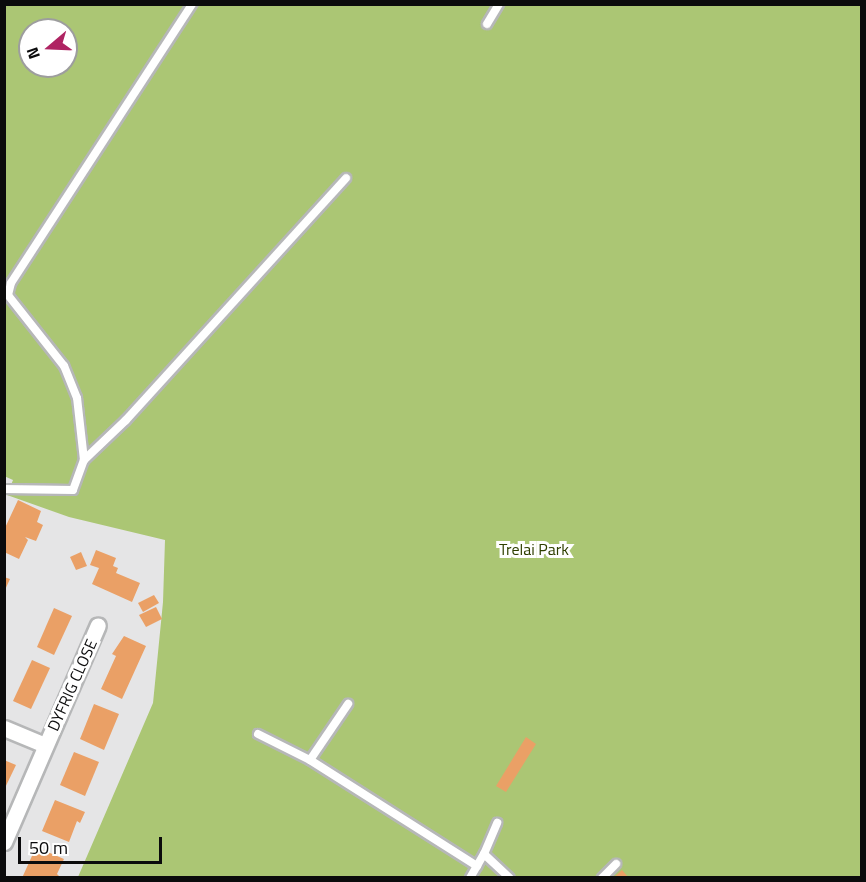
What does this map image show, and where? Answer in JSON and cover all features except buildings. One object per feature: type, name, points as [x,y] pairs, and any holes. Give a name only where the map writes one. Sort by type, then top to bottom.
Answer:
[{"type":"street","name":"DYFRIG CLOSE","points":[[4,842],[98,625]]},
{"type":"street","name":"DYFRIG CLOSE","points":[[4,728],[45,745]]},
{"type":"lane","points":[[4,489],[73,490],[84,459],[77,398],[64,366],[8,295],[11,283],[192,4]]},
{"type":"lane","points":[[487,24],[499,4]]},
{"type":"lane","points":[[84,459],[126,420],[346,178]]},
{"type":"lane","points":[[310,760],[348,704]]},
{"type":"lane","points":[[258,734],[310,760],[477,866]]},
{"type":"lane","points":[[470,878],[484,854],[497,823]]},
{"type":"lane","points":[[484,854],[510,878]]},
{"type":"lane","points":[[602,878],[616,864]]},
{"type":"green space","name":"Trelai Park","points":[[4,5],[861,5],[861,877],[78,877],[153,703],[163,602],[165,540],[69,517],[7,495],[13,480],[4,476]]}]
